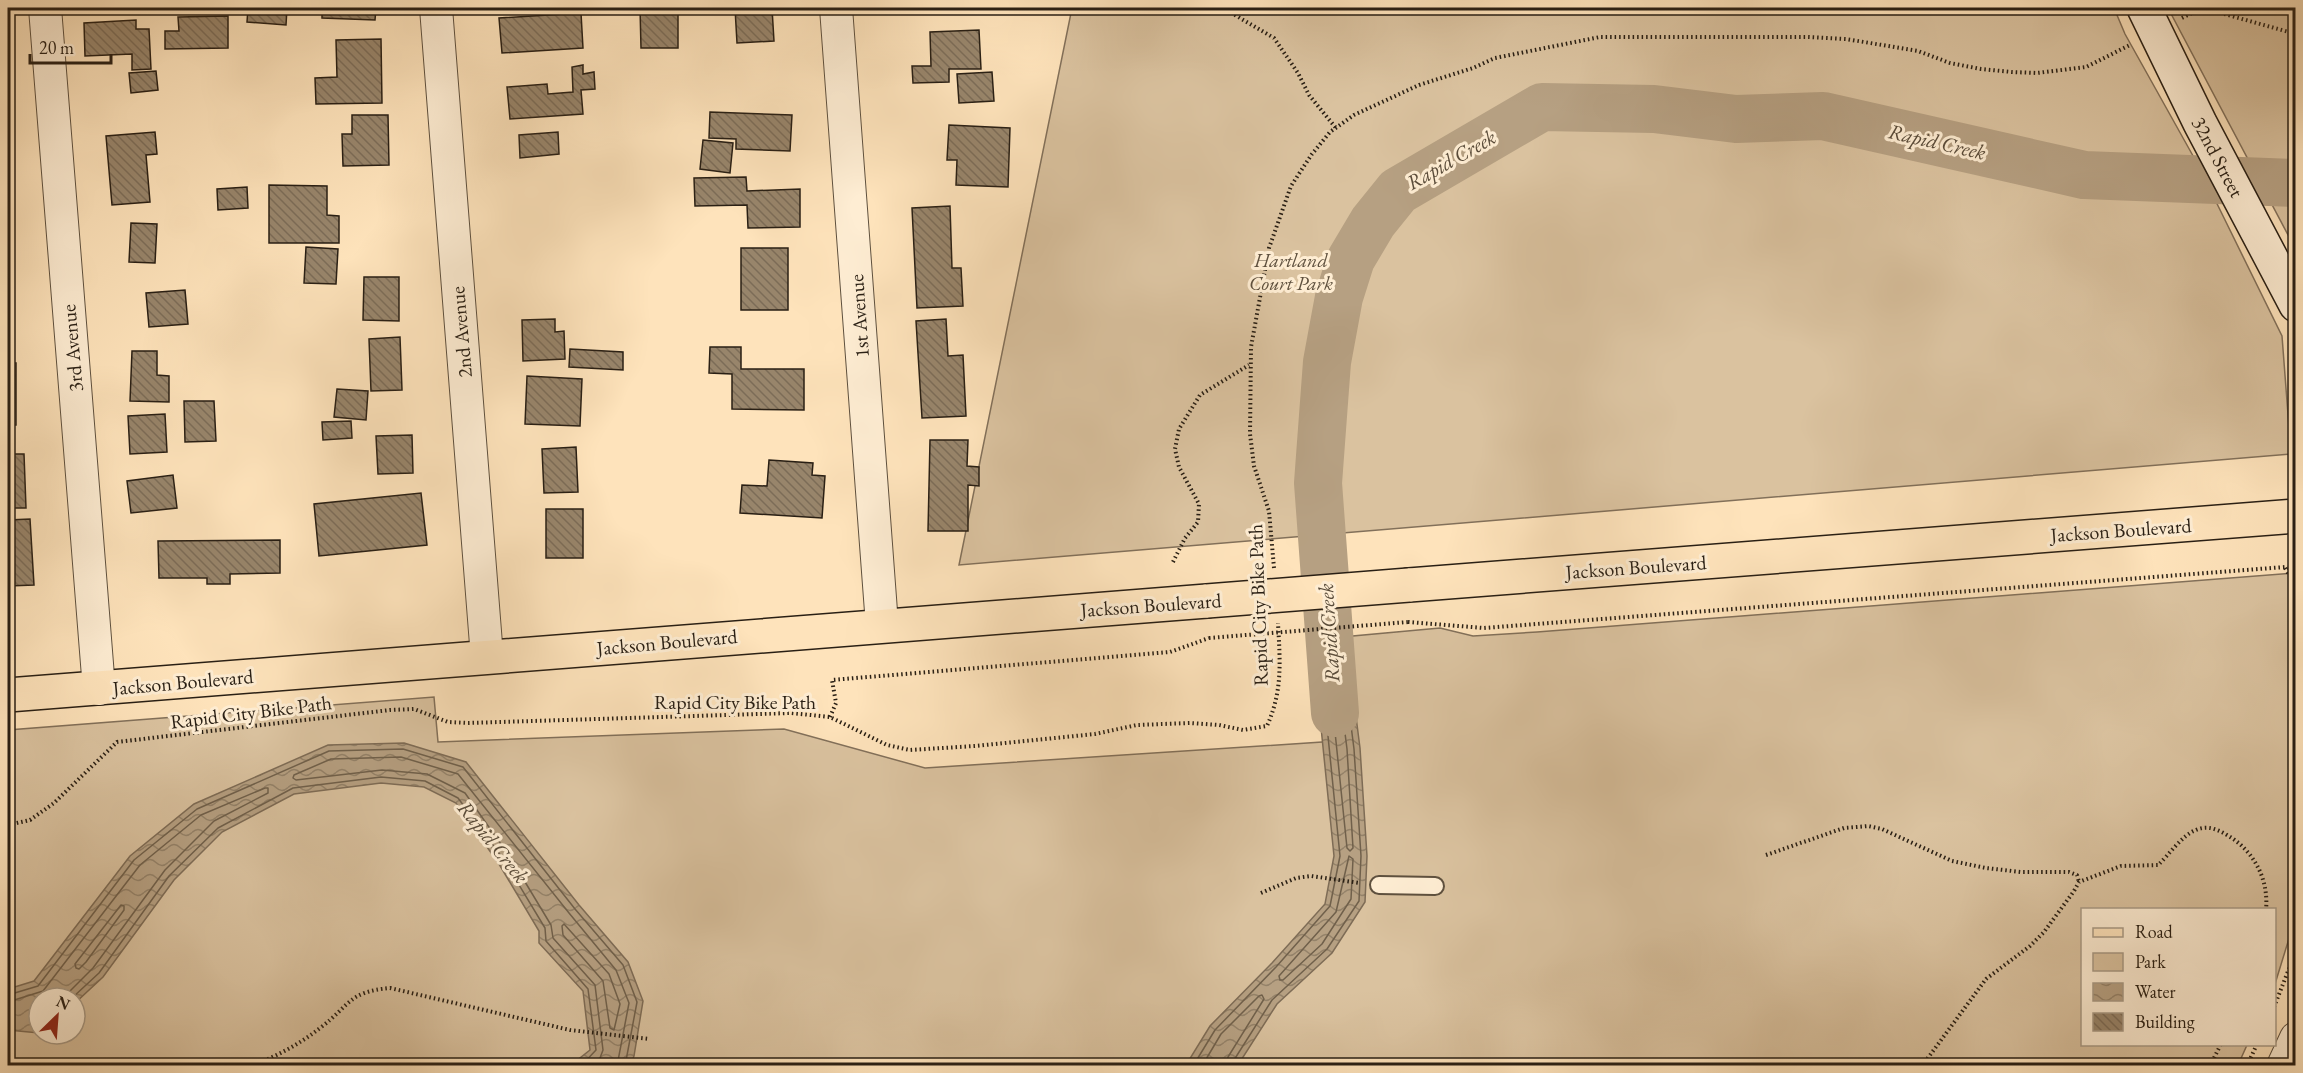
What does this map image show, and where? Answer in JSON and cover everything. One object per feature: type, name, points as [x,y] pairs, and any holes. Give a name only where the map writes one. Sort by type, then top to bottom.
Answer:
[{"type":"main road","name":"Jackson Boulevard","points":[[8,695],[2295,516]]},
{"type":"street","name":"3rd Avenue","points":[[45,8],[99,689]]},
{"type":"street","name":"2nd Avenue","points":[[436,8],[487,657]]},
{"type":"street","name":"1st Avenue","points":[[836,8],[882,625]]},
{"type":"street","name":"32nd Street","points":[[2149,19],[2200,123],[2295,305]]},
{"type":"street","points":[[2283,1065],[2295,1038]]},
{"type":"lane","points":[[1379,885],[1435,886]]},
{"type":"path","points":[[1223,8],[1274,38],[1298,73],[1309,95],[1336,128]]},
{"type":"path","name":"Rapid City Bike Path","points":[[1274,578],[1269,511],[1254,466],[1251,445],[1251,347],[1269,248],[1291,186],[1330,132],[1354,115],[1383,100],[1496,58],[1600,37],[1846,39],[1918,51],[1950,63],[1981,69],[2037,73],[2086,67],[2149,19],[2200,9],[2226,13],[2295,34]]},
{"type":"path","points":[[1173,562],[1185,538],[1198,522],[1199,504],[1179,466],[1175,449],[1179,429],[1200,395],[1250,364]]},
{"type":"path","points":[[2285,567],[2295,586]]},
{"type":"path","points":[[830,717],[836,703],[832,680],[1170,652],[1209,638],[1408,622],[1484,628],[2285,567],[2295,570]]},
{"type":"path","name":"Rapid City Bike Path","points":[[8,825],[30,820],[54,803],[117,742],[414,709],[448,722],[468,723],[791,713],[830,717],[886,745],[910,750],[975,747],[1095,734],[1137,725],[1190,723],[1219,725],[1243,730],[1267,726],[1275,708],[1281,676],[1277,612]]},
{"type":"path","points":[[1766,855],[1844,828],[1868,826],[1881,829],[1952,861],[2020,872],[2069,872],[2077,875],[2079,882]]},
{"type":"path","points":[[1922,1065],[1986,979],[2030,946],[2044,932],[2079,882],[2121,866],[2158,865],[2183,838],[2196,830],[2211,827],[2241,843],[2256,863],[2263,878],[2266,908]]},
{"type":"path","points":[[1261,893],[1296,878],[1311,876],[1379,885]]},
{"type":"path","points":[[2276,1002],[2295,951]]},
{"type":"path","points":[[251,1065],[297,1043],[321,1028],[357,994],[390,988],[570,1030],[650,1039]]},
{"type":"path","points":[[2210,1065],[2220,1046]]},
{"type":"path","points":[[2247,1065],[2256,1046]]},
{"type":"green space","name":"Hartland Court Park","points":[[1072,8],[2114,8],[2125,34],[2197,163],[2282,336],[2291,454],[959,565]]},
{"type":"green space","points":[[2168,8],[2295,8],[2295,248]]},
{"type":"green space","points":[[2295,573],[2295,919],[2276,981],[2276,908],[2081,908],[2081,1046],[2247,1046],[2238,1065],[8,1066],[8,730],[434,697],[438,742],[784,729],[925,768],[1337,741],[1331,638],[1440,628],[1473,636],[1537,632]]},
{"type":"water","points":[[1347,646],[1360,748],[1367,856],[1365,902],[1332,953],[1277,1004],[1238,1065],[1186,1065],[1210,1026],[1272,963],[1325,904],[1334,856],[1313,648]]},
{"type":"water","points":[[404,743],[466,762],[579,905],[628,962],[643,1001],[634,1056],[630,1065],[571,1065],[590,1050],[583,991],[539,943],[539,931],[499,864],[456,803],[424,787],[381,783],[294,794],[222,832],[174,880],[103,977],[87,992],[87,986],[27,986],[27,1032],[8,1030],[8,989],[34,981],[130,856],[194,804],[328,745]]},
{"type":"building","points":[[248,8],[287,8],[286,25],[247,22]]},
{"type":"building","points":[[322,8],[376,8],[375,20],[322,18]]},
{"type":"building","points":[[640,8],[678,8],[678,48],[641,48]]},
{"type":"building","points":[[735,8],[772,8],[774,41],[737,43]]},
{"type":"building","points":[[581,13],[583,48],[502,53],[499,18]]},
{"type":"building","points":[[228,16],[228,48],[165,49],[165,31],[179,31],[178,17]]},
{"type":"building","points":[[136,20],[136,29],[149,29],[151,69],[132,70],[132,54],[85,56],[84,23]]},
{"type":"building","points":[[979,30],[981,69],[949,69],[949,82],[913,83],[912,66],[931,66],[930,32]]},
{"type":"building","points":[[381,39],[382,103],[316,104],[315,78],[337,77],[336,40]]},
{"type":"building","points":[[583,65],[583,74],[594,72],[595,89],[581,90],[583,114],[510,119],[507,87],[547,84],[548,94],[573,92],[572,67]]},
{"type":"building","points":[[156,71],[158,90],[131,93],[129,73]]},
{"type":"building","points":[[992,72],[994,101],[959,103],[957,74]]},
{"type":"building","points":[[710,112],[792,115],[790,151],[736,149],[736,139],[709,138]]},
{"type":"building","points":[[352,115],[388,115],[389,165],[343,166],[342,134],[352,134]]},
{"type":"building","points":[[949,125],[1010,128],[1008,187],[956,185],[957,160],[947,160]]},
{"type":"building","points":[[155,132],[157,154],[146,155],[150,202],[112,205],[106,136]]},
{"type":"building","points":[[558,132],[559,154],[520,158],[519,135]]},
{"type":"building","points":[[703,140],[733,143],[730,173],[700,169]]},
{"type":"building","points":[[746,177],[747,191],[800,189],[800,227],[748,228],[747,205],[695,206],[694,178]]},
{"type":"building","points":[[269,185],[327,186],[327,215],[339,216],[339,243],[269,243]]},
{"type":"building","points":[[247,187],[248,208],[218,210],[217,189]]},
{"type":"building","points":[[950,206],[952,268],[961,268],[963,306],[917,308],[912,208]]},
{"type":"building","points":[[131,223],[157,224],[155,263],[129,262]]},
{"type":"building","points":[[306,247],[338,249],[336,284],[304,283]]},
{"type":"building","points":[[741,248],[788,248],[788,310],[741,310]]},
{"type":"building","points":[[364,277],[399,277],[399,321],[363,320]]},
{"type":"building","points":[[185,290],[188,324],[149,327],[146,293]]},
{"type":"building","points":[[555,319],[555,332],[564,331],[565,359],[523,361],[522,320]]},
{"type":"building","points":[[946,319],[948,356],[963,355],[966,416],[922,418],[916,321]]},
{"type":"building","points":[[400,337],[402,390],[371,391],[369,339]]},
{"type":"building","points":[[710,347],[741,347],[741,369],[804,369],[804,410],[732,409],[732,374],[709,373]]},
{"type":"building","points":[[570,349],[623,352],[623,370],[569,367]]},
{"type":"building","points":[[132,351],[157,351],[157,375],[169,376],[169,402],[130,401]]},
{"type":"building","points":[[8,363],[16,363],[16,425],[8,425]]},
{"type":"building","points":[[527,376],[582,379],[580,426],[525,424]]},
{"type":"building","points":[[337,389],[368,391],[366,420],[334,417]]},
{"type":"building","points":[[184,401],[214,401],[216,441],[185,442]]},
{"type":"building","points":[[165,414],[167,452],[130,454],[128,416]]},
{"type":"building","points":[[351,421],[352,438],[323,440],[322,422]]},
{"type":"building","points":[[412,435],[413,473],[378,474],[376,436]]},
{"type":"building","points":[[930,440],[968,440],[967,466],[979,467],[979,486],[968,485],[968,531],[928,531]]},
{"type":"building","points":[[576,447],[578,492],[544,493],[542,449]]},
{"type":"building","points":[[8,454],[24,454],[26,508],[8,508]]},
{"type":"building","points":[[769,460],[813,463],[812,475],[825,476],[822,518],[740,513],[742,485],[767,486]]},
{"type":"building","points":[[173,475],[177,508],[131,513],[127,481]]},
{"type":"building","points":[[421,493],[427,545],[319,556],[314,504]]},
{"type":"building","points":[[546,509],[583,509],[583,558],[546,558]]},
{"type":"building","points":[[30,519],[34,585],[8,586],[8,520]]},
{"type":"building","points":[[280,540],[280,573],[230,574],[230,584],[207,584],[207,578],[159,578],[158,541]]},
{"type":"waterway","name":"Rapid Creek","points":[[1335,713],[1318,483],[1327,362],[1339,297],[1351,259],[1373,222],[1398,191],[1542,107],[1654,109],[1736,119],[1823,116],[2084,175],[2296,183]]}]
